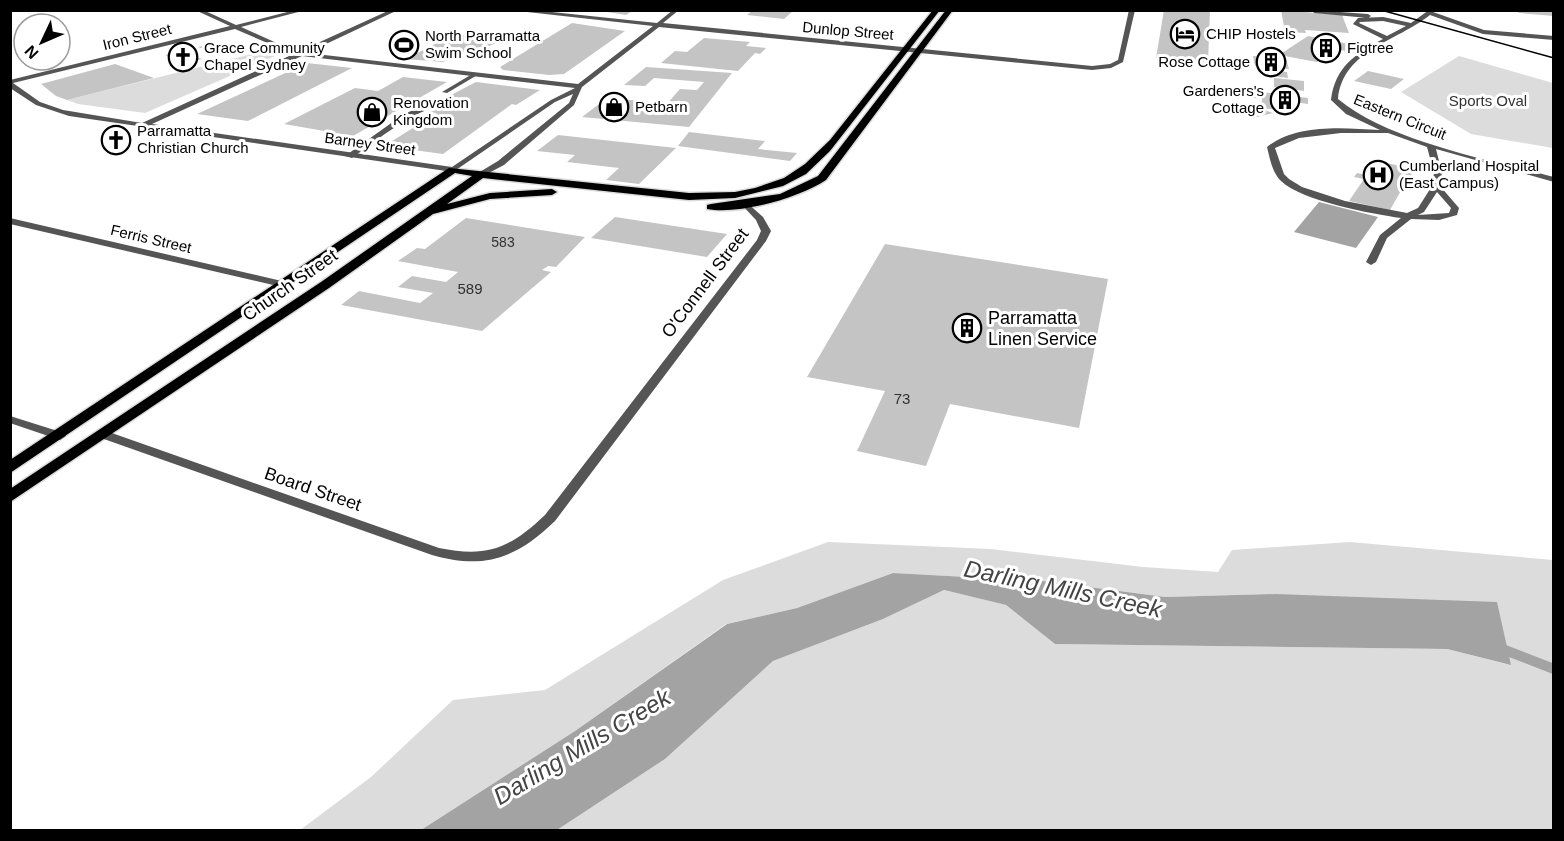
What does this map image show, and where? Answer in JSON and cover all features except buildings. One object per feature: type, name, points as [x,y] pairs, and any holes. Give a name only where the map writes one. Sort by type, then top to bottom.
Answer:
[{"type":"main road","points":[[905,50],[937,10]]},
{"type":"main road","name":"O'Connell Street","points":[[746,204],[803,190],[822,178],[951,10]]},
{"type":"main road","name":"Barney Street","points":[[453,170],[664,196],[735,194],[779,184],[798,176],[816,162],[905,50]]},
{"type":"main road","name":"Church Street","points":[[10,468],[286,285],[453,170]]},
{"type":"main road","name":"Church Street","points":[[10,497],[105,435],[481,175]]},
{"type":"main road","points":[[428,212],[490,196],[528,192],[562,193],[682,206],[746,204]]},
{"type":"street","points":[[197,10],[232,28],[279,46]]},
{"type":"street","name":"Iron Street","points":[[10,83],[304,10]]},
{"type":"street","points":[[142,126],[396,10]]},
{"type":"street","name":"Dunlop Street","points":[[511,10],[1080,67],[1111,66],[1121,60],[1131,10]]},
{"type":"street","name":"Church Street","points":[[453,170],[553,100],[578,88],[677,10]]},
{"type":"street","points":[[1314,11],[1383,19],[1412,25]]},
{"type":"street","name":"Eastern Circuit","points":[[1554,38],[1497,34],[1432,12],[1350,62],[1338,77],[1334,92],[1334,100],[1339,107],[1395,132],[1431,146],[1554,180]]},
{"type":"street","points":[[1383,19],[1358,20],[1356,24],[1388,39]]},
{"type":"street","points":[[302,54],[578,88]]},
{"type":"street","points":[[445,92],[476,74]]},
{"type":"street","name":"Barney Street","points":[[10,83],[30,101],[45,109],[142,126],[453,170]]},
{"type":"street","name":"Church Street","points":[[481,175],[501,163],[572,104],[578,88]]},
{"type":"street","points":[[349,156],[412,113],[434,103],[446,102]]},
{"type":"street","points":[[1395,132],[1324,131],[1283,139],[1271,147],[1279,174],[1287,182],[1347,204],[1386,214],[1441,218],[1453,214],[1455,208],[1436,186]]},
{"type":"street","points":[[1371,262],[1383,237],[1421,210],[1436,186],[1438,173],[1431,146]]},
{"type":"street","name":"O'Connell Street","points":[[510,550],[536,533],[550,518],[761,241],[766,231],[764,225],[746,204]]},
{"type":"street","name":"Ferris Street","points":[[10,221],[286,285]]},
{"type":"street","points":[[10,419],[60,436]]},
{"type":"street","name":"Board Street","points":[[105,435],[465,560],[510,550]]},
{"type":"green space","points":[[292,44],[298,46],[145,113],[78,104],[67,100]]},
{"type":"green space","name":"Sports Oval","points":[[1459,56],[1553,83],[1553,148],[1471,134],[1401,92]]},
{"type":"green space","points":[[828,542],[991,549],[1143,567],[1218,572],[1232,550],[1350,542],[1553,560],[1553,830],[557,830],[665,759],[773,661],[883,619],[944,590],[1006,605],[1055,644],[1447,649],[1510,665],[1275,594],[1165,597],[1043,581],[893,573],[797,608],[726,624],[575,731],[421,830],[300,830],[371,777],[453,700],[545,690],[723,580]]},
{"type":"water","points":[[1319,202],[1378,217],[1356,248],[1294,232]]},
{"type":"water","points":[[893,573],[1043,581],[1165,597],[1275,594],[1497,602],[1511,665],[1447,649],[1055,644],[1006,605],[944,590],[883,619],[773,661],[665,759],[557,830],[421,830],[575,731],[727,624],[797,608]]},
{"type":"waterway","name":"Darling Mills Creek","points":[[1497,647],[1554,669]]},
{"type":"tram line","points":[[1381,10],[1554,58]]},
{"type":"place","name":"CHIP Hostels","points":[[1185,34]]},
{"type":"place","name":"North Parramatta Swim School","points":[[404,45]]},
{"type":"place","name":"Figtree","points":[[1326,48]]},
{"type":"place","name":"Grace Community Chapel Sydney","points":[[183,57]]},
{"type":"place","name":"Rose Cottage","points":[[1271,62]]},
{"type":"place","name":"Gardeners's Cottage","points":[[1285,100]]},
{"type":"place","name":"Petbarn","points":[[614,107]]},
{"type":"place","name":"Renovation Kingdom","points":[[372,112]]},
{"type":"place","name":"Parramatta Christian Church","points":[[116,140]]},
{"type":"place","name":"Cumberland Hospital (East Campus)","points":[[1378,175]]},
{"type":"place","name":"Parramatta Linen Service","points":[[967,328]]}]
